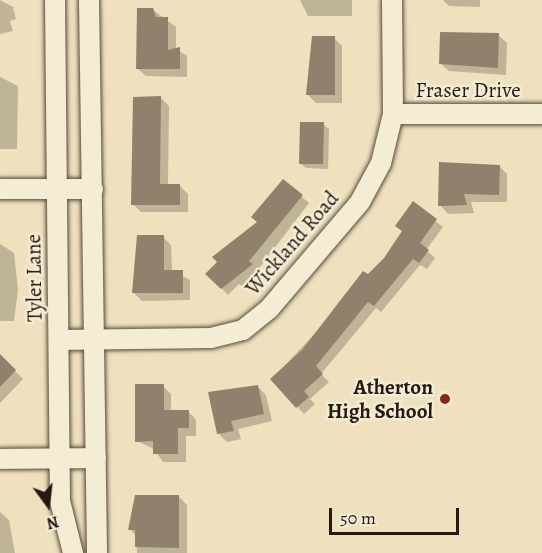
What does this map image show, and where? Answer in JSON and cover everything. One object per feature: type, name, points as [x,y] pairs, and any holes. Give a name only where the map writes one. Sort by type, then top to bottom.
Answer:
[{"type":"street","name":"Tyler Lane","points":[[55,0],[62,521],[73,553]]},
{"type":"street","points":[[90,0],[97,340],[97,553]]},
{"type":"street","name":"Wickland Road","points":[[59,340],[211,338],[255,323],[360,201],[381,163],[393,114],[392,0]]},
{"type":"street","name":"Fraser Drive","points":[[393,114],[542,114]]},
{"type":"street","points":[[0,189],[93,189]]},
{"type":"street","points":[[0,459],[96,458]]},
{"type":"building","points":[[137,8],[153,8],[156,17],[168,17],[168,50],[180,47],[180,69],[136,69]]},
{"type":"building","points":[[440,32],[499,33],[498,68],[439,64]]},
{"type":"building","points":[[312,36],[335,36],[335,95],[306,95]]},
{"type":"building","points":[[161,96],[160,184],[180,184],[180,205],[131,205],[133,97]]},
{"type":"building","points":[[300,122],[324,122],[323,164],[299,164]]},
{"type":"building","points":[[439,162],[500,165],[499,195],[464,194],[467,205],[438,206]]},
{"type":"building","points":[[283,179],[303,195],[249,261],[253,264],[221,289],[205,274],[217,262],[212,257],[257,222],[251,217]]},
{"type":"building","points":[[413,201],[437,219],[420,243],[429,250],[419,263],[413,259],[374,306],[368,302],[316,366],[323,374],[304,391],[309,397],[296,408],[270,379],[302,350],[363,271],[368,274],[384,258],[402,231],[395,226]]},
{"type":"building","points":[[137,235],[164,235],[164,270],[183,270],[183,293],[132,293]]},
{"type":"building","points":[[0,354],[16,370],[0,387]]},
{"type":"building","points":[[135,384],[164,384],[164,410],[189,410],[189,428],[178,428],[178,454],[153,454],[153,441],[135,442]]},
{"type":"building","points":[[258,385],[264,414],[231,421],[234,431],[217,434],[208,392]]},
{"type":"building","points":[[135,495],[179,495],[179,548],[135,547],[135,530],[128,530]]},
{"type":"place","name":"Atherton High School","points":[[445,399]]}]
